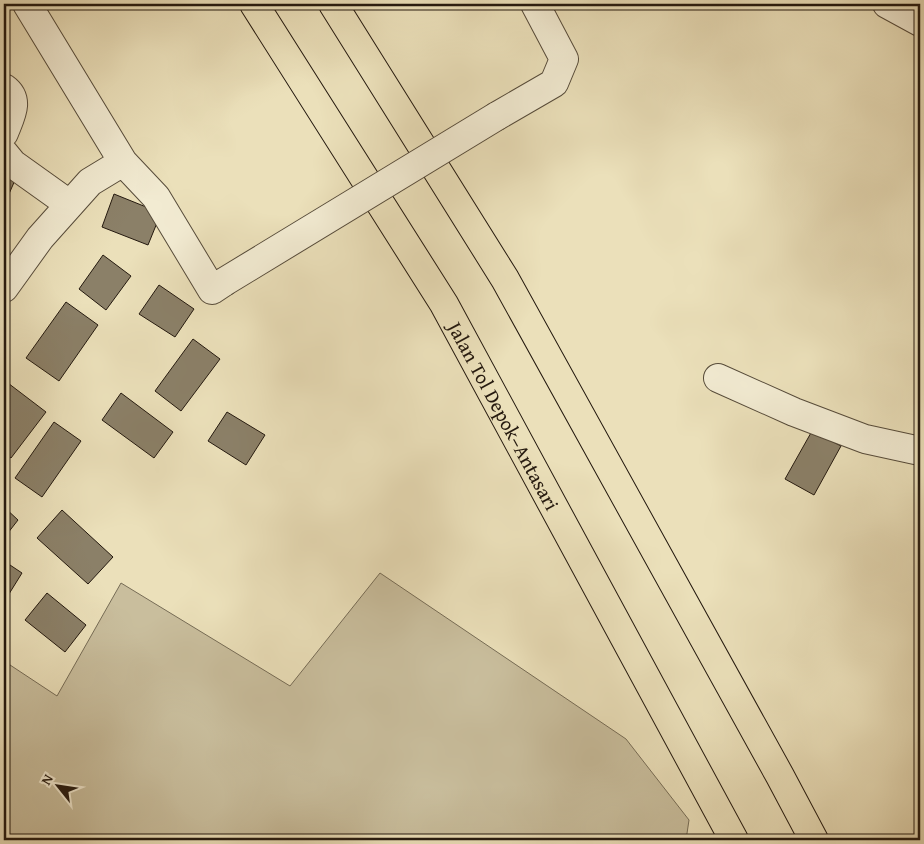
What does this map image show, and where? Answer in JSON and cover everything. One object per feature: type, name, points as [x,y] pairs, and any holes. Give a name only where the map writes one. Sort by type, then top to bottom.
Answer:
[{"type":"highway","name":"Jalan Tol Depok–Antasari","points":[[254,4],[444,304],[734,840]]},
{"type":"highway","points":[[333,4],[504,279],[771,759],[814,840]]},
{"type":"street","points":[[28,4],[123,162],[156,197],[212,290],[554,83],[564,59],[535,4]]},
{"type":"street","points":[[887,4],[920,22]]},
{"type":"street","points":[[4,88],[11,95],[13,109],[4,133]]},
{"type":"street","points":[[4,154],[13,164],[69,204]]},
{"type":"street","points":[[4,288],[40,238],[69,204],[90,182],[123,162]]},
{"type":"street","points":[[718,378],[794,412],[865,439],[920,451]]},
{"type":"shaded area","points":[[380,573],[626,739],[689,820],[686,840],[4,840],[4,661],[57,696],[121,583],[290,686]]},
{"type":"building","points":[[4,165],[19,171],[5,203],[4,202]]},
{"type":"building","points":[[114,194],[161,213],[148,245],[102,227]]},
{"type":"building","points":[[103,255],[131,276],[106,310],[79,289]]},
{"type":"building","points":[[159,285],[194,309],[175,337],[139,314]]},
{"type":"building","points":[[66,302],[98,325],[59,381],[26,358]]},
{"type":"building","points":[[193,339],[220,359],[181,411],[155,391]]},
{"type":"building","points":[[4,380],[46,412],[11,458],[4,453]]},
{"type":"building","points":[[121,393],[173,432],[154,458],[102,420]]},
{"type":"building","points":[[227,412],[265,435],[246,465],[208,441]]},
{"type":"building","points":[[54,422],[81,441],[42,497],[15,478]]},
{"type":"building","points":[[812,431],[841,446],[814,495],[785,479]]},
{"type":"building","points":[[4,507],[18,520],[4,538]]},
{"type":"building","points":[[62,510],[113,557],[88,584],[37,538]]},
{"type":"building","points":[[4,561],[22,573],[4,602]]},
{"type":"building","points":[[47,593],[86,625],[65,652],[25,620]]}]
